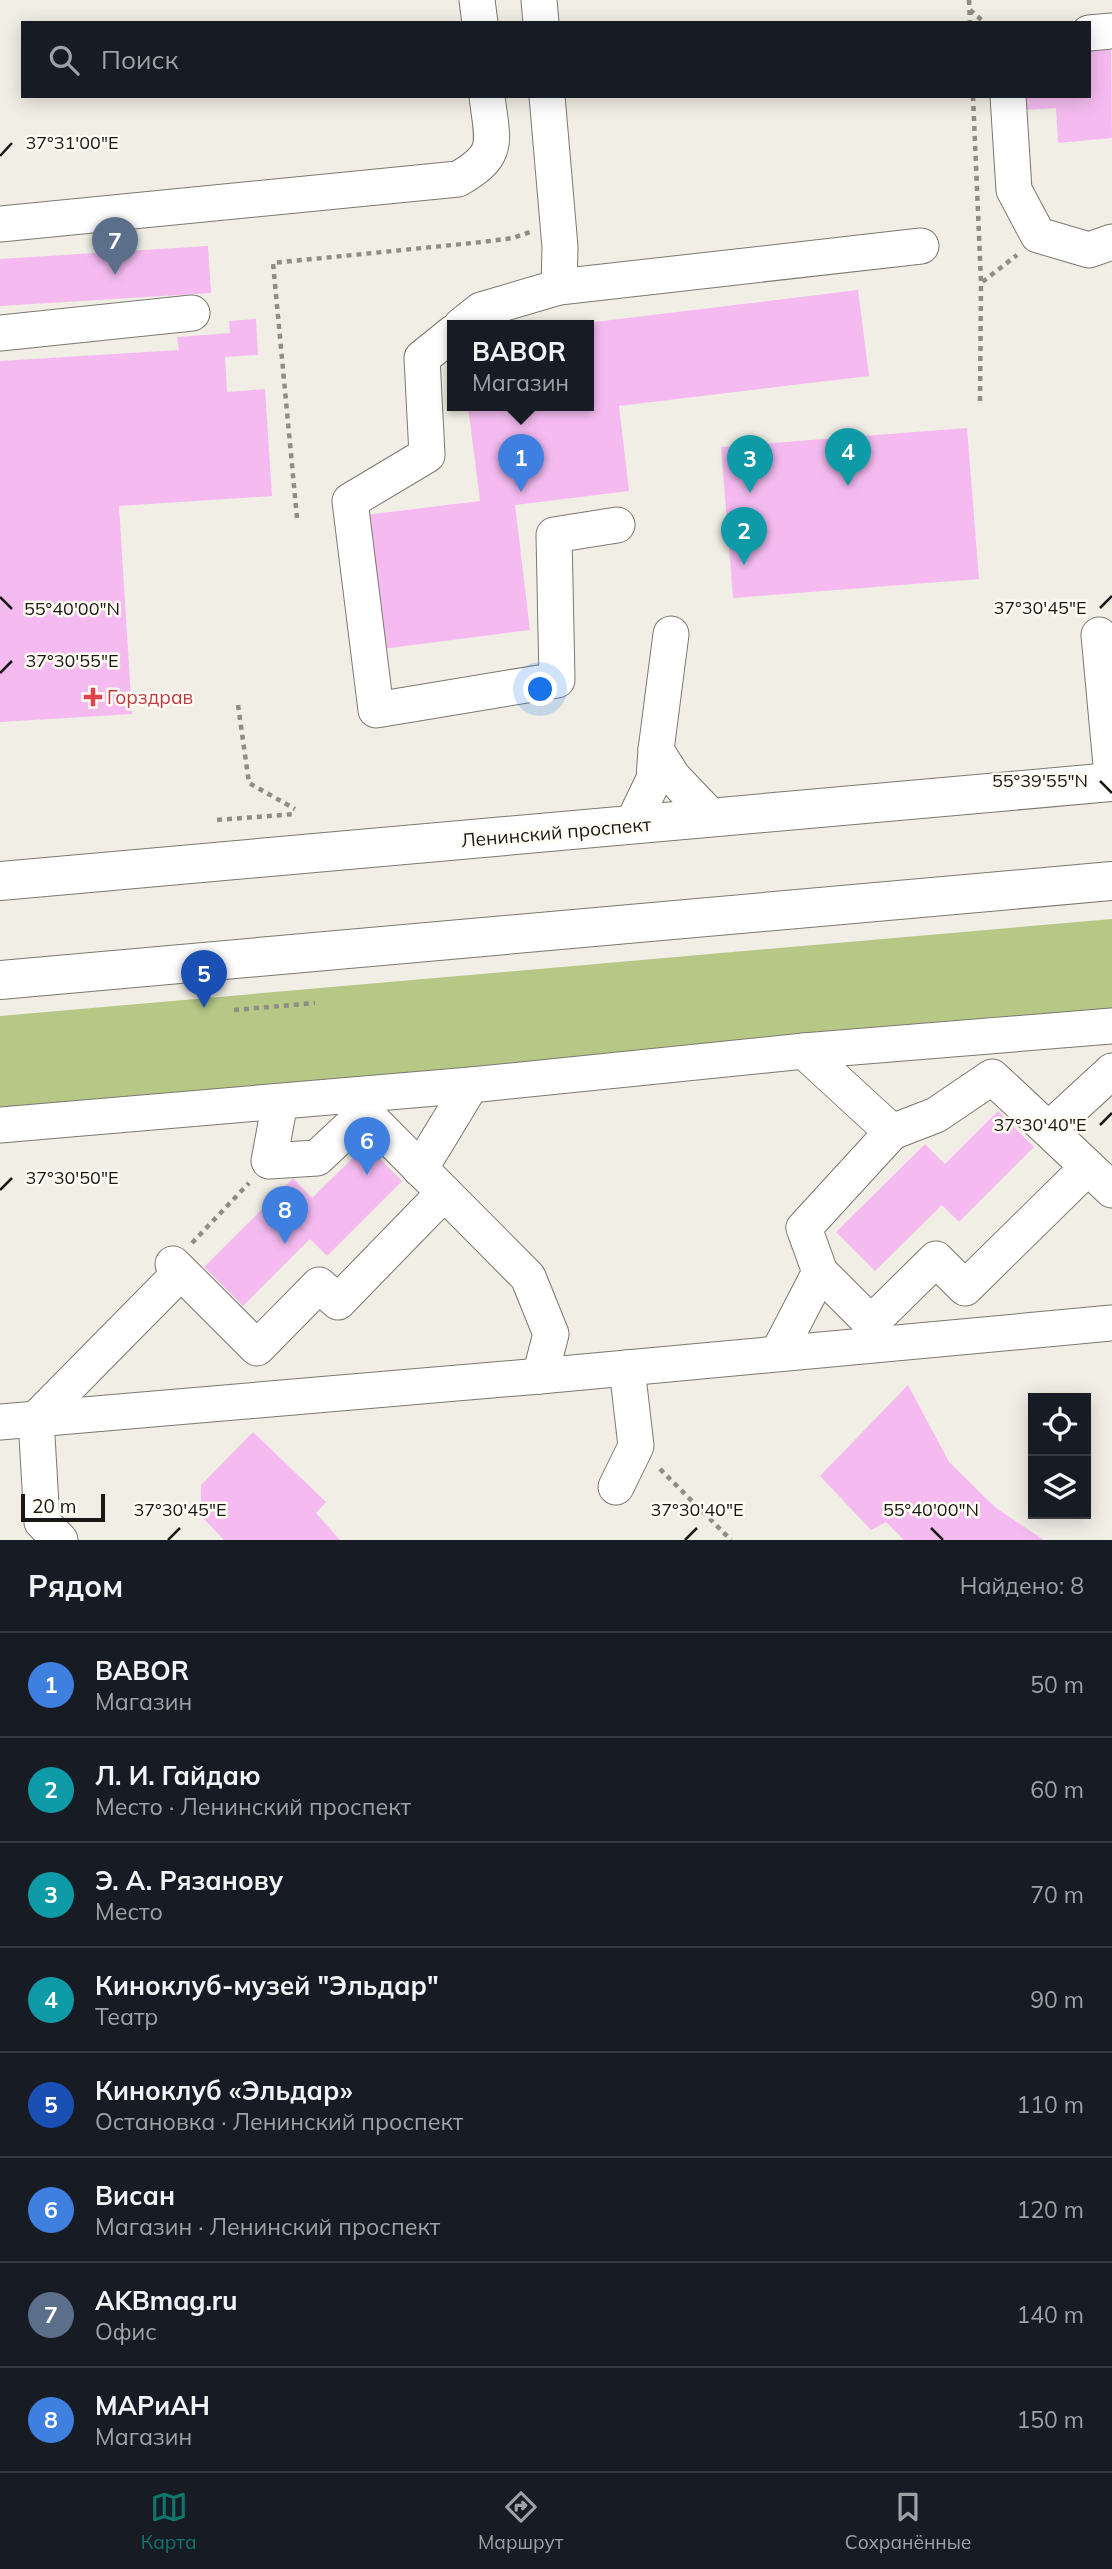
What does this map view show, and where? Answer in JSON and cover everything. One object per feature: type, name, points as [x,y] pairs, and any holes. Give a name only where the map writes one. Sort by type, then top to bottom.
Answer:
[{"type":"main road","name":"Ленинский проспект","points":[[0,881],[1112,782]]},
{"type":"main road","points":[[0,980],[1112,881]]},
{"type":"street","points":[[477,0],[480,21]]},
{"type":"street","points":[[539,0],[541,21]]},
{"type":"street","points":[[1091,33],[1112,31]]},
{"type":"street","points":[[0,224],[458,179],[481,166],[492,146],[487,98]]},
{"type":"street","points":[[547,98],[558,223],[559,287]]},
{"type":"street","points":[[1008,98],[1014,190],[1038,235],[1089,250],[1112,242]]},
{"type":"street","points":[[468,320],[481,310],[559,287],[921,246]]},
{"type":"street","points":[[0,333],[192,313]]},
{"type":"street","points":[[447,338],[422,358],[427,455],[350,501],[376,710],[556,680],[555,535],[617,525]]},
{"type":"street","points":[[632,825],[654,779],[671,634]]},
{"type":"street","points":[[1099,635],[1112,776]]},
{"type":"street","points":[[656,750],[673,777],[712,818]]},
{"type":"street","points":[[0,1125],[471,1086],[804,1051],[1112,1026]]},
{"type":"street","points":[[804,1051],[892,1132]]},
{"type":"street","points":[[1049,1129],[1112,1071]]},
{"type":"street","points":[[992,1077],[1049,1129],[1100,1178],[965,1288],[936,1259],[872,1323],[820,1272],[804,1228],[892,1132],[936,1115],[992,1077]]},
{"type":"street","points":[[60,1540],[42,1522],[36,1419],[176,1268],[257,1348],[319,1285],[338,1302],[432,1181],[471,1086]]},
{"type":"street","points":[[280,1102],[269,1161],[317,1158],[365,1113],[527,1276],[551,1334],[540,1376]]},
{"type":"street","points":[[778,1353],[820,1272]]},
{"type":"street","points":[[0,1422],[1112,1323]]},
{"type":"street","points":[[617,1487],[636,1446],[627,1368]]},
{"type":"path","points":[[969,0],[970,21]]},
{"type":"path","points":[[969,9],[983,21]]},
{"type":"path","points":[[973,98],[981,283],[980,401]]},
{"type":"path","points":[[297,518],[273,262],[513,238],[558,223]]},
{"type":"path","points":[[981,283],[1038,235]]},
{"type":"path","points":[[217,820],[295,812],[249,783],[238,705]]},
{"type":"path","points":[[234,1010],[315,1003]]},
{"type":"path","points":[[176,1268],[269,1161]]},
{"type":"path","points":[[636,1446],[731,1540]]},
{"type":"green space","points":[[1112,919],[1112,1016],[0,1113],[0,1016]]},
{"type":"building","points":[[1111,46],[1112,138],[1058,143],[1056,108],[1024,110],[1023,98],[1091,98],[1091,48]]},
{"type":"building","points":[[208,246],[211,293],[0,306],[0,259]]},
{"type":"building","points":[[858,290],[869,376],[619,406],[629,491],[515,505],[530,630],[382,649],[365,515],[480,501],[469,411],[594,411],[594,322]]},
{"type":"building","points":[[256,319],[258,355],[225,357],[227,392],[265,389],[272,496],[119,506],[132,714],[0,722],[0,361],[179,350],[177,337],[230,333],[229,321]]},
{"type":"building","points":[[967,428],[979,579],[733,598],[721,447]]},
{"type":"building","points":[[998,1111],[1034,1147],[959,1222],[942,1205],[875,1271],[836,1232],[925,1144],[945,1164]]},
{"type":"building","points":[[366,1145],[402,1181],[327,1256],[310,1239],[243,1306],[204,1267],[293,1178],[312,1198]]},
{"type":"building","points":[[908,1385],[949,1462],[996,1508],[1044,1540],[904,1540],[886,1522],[871,1530],[820,1476]]},
{"type":"building","points":[[253,1432],[326,1502],[316,1513],[340,1540],[224,1540],[201,1516],[201,1485]]},
{"type":"place","name":"AKBmag.ru","points":[[115,275]]},
{"type":"place","name":"Киноклуб-музей \"Эльдар\"","points":[[848,486]]},
{"type":"place","name":"BABOR","points":[[521,492]]},
{"type":"place","name":"Э. А. Рязанову","points":[[750,493]]},
{"type":"place","name":"Л. И. Гайдаю","points":[[744,565]]},
{"type":"place","name":"Горздрав","points":[[93,697]]},
{"type":"place","name":"Киноклуб «Эльдар»","points":[[204,1008]]},
{"type":"place","name":"Висан","points":[[367,1175]]},
{"type":"place","name":"МАРиАН","points":[[285,1244]]}]
